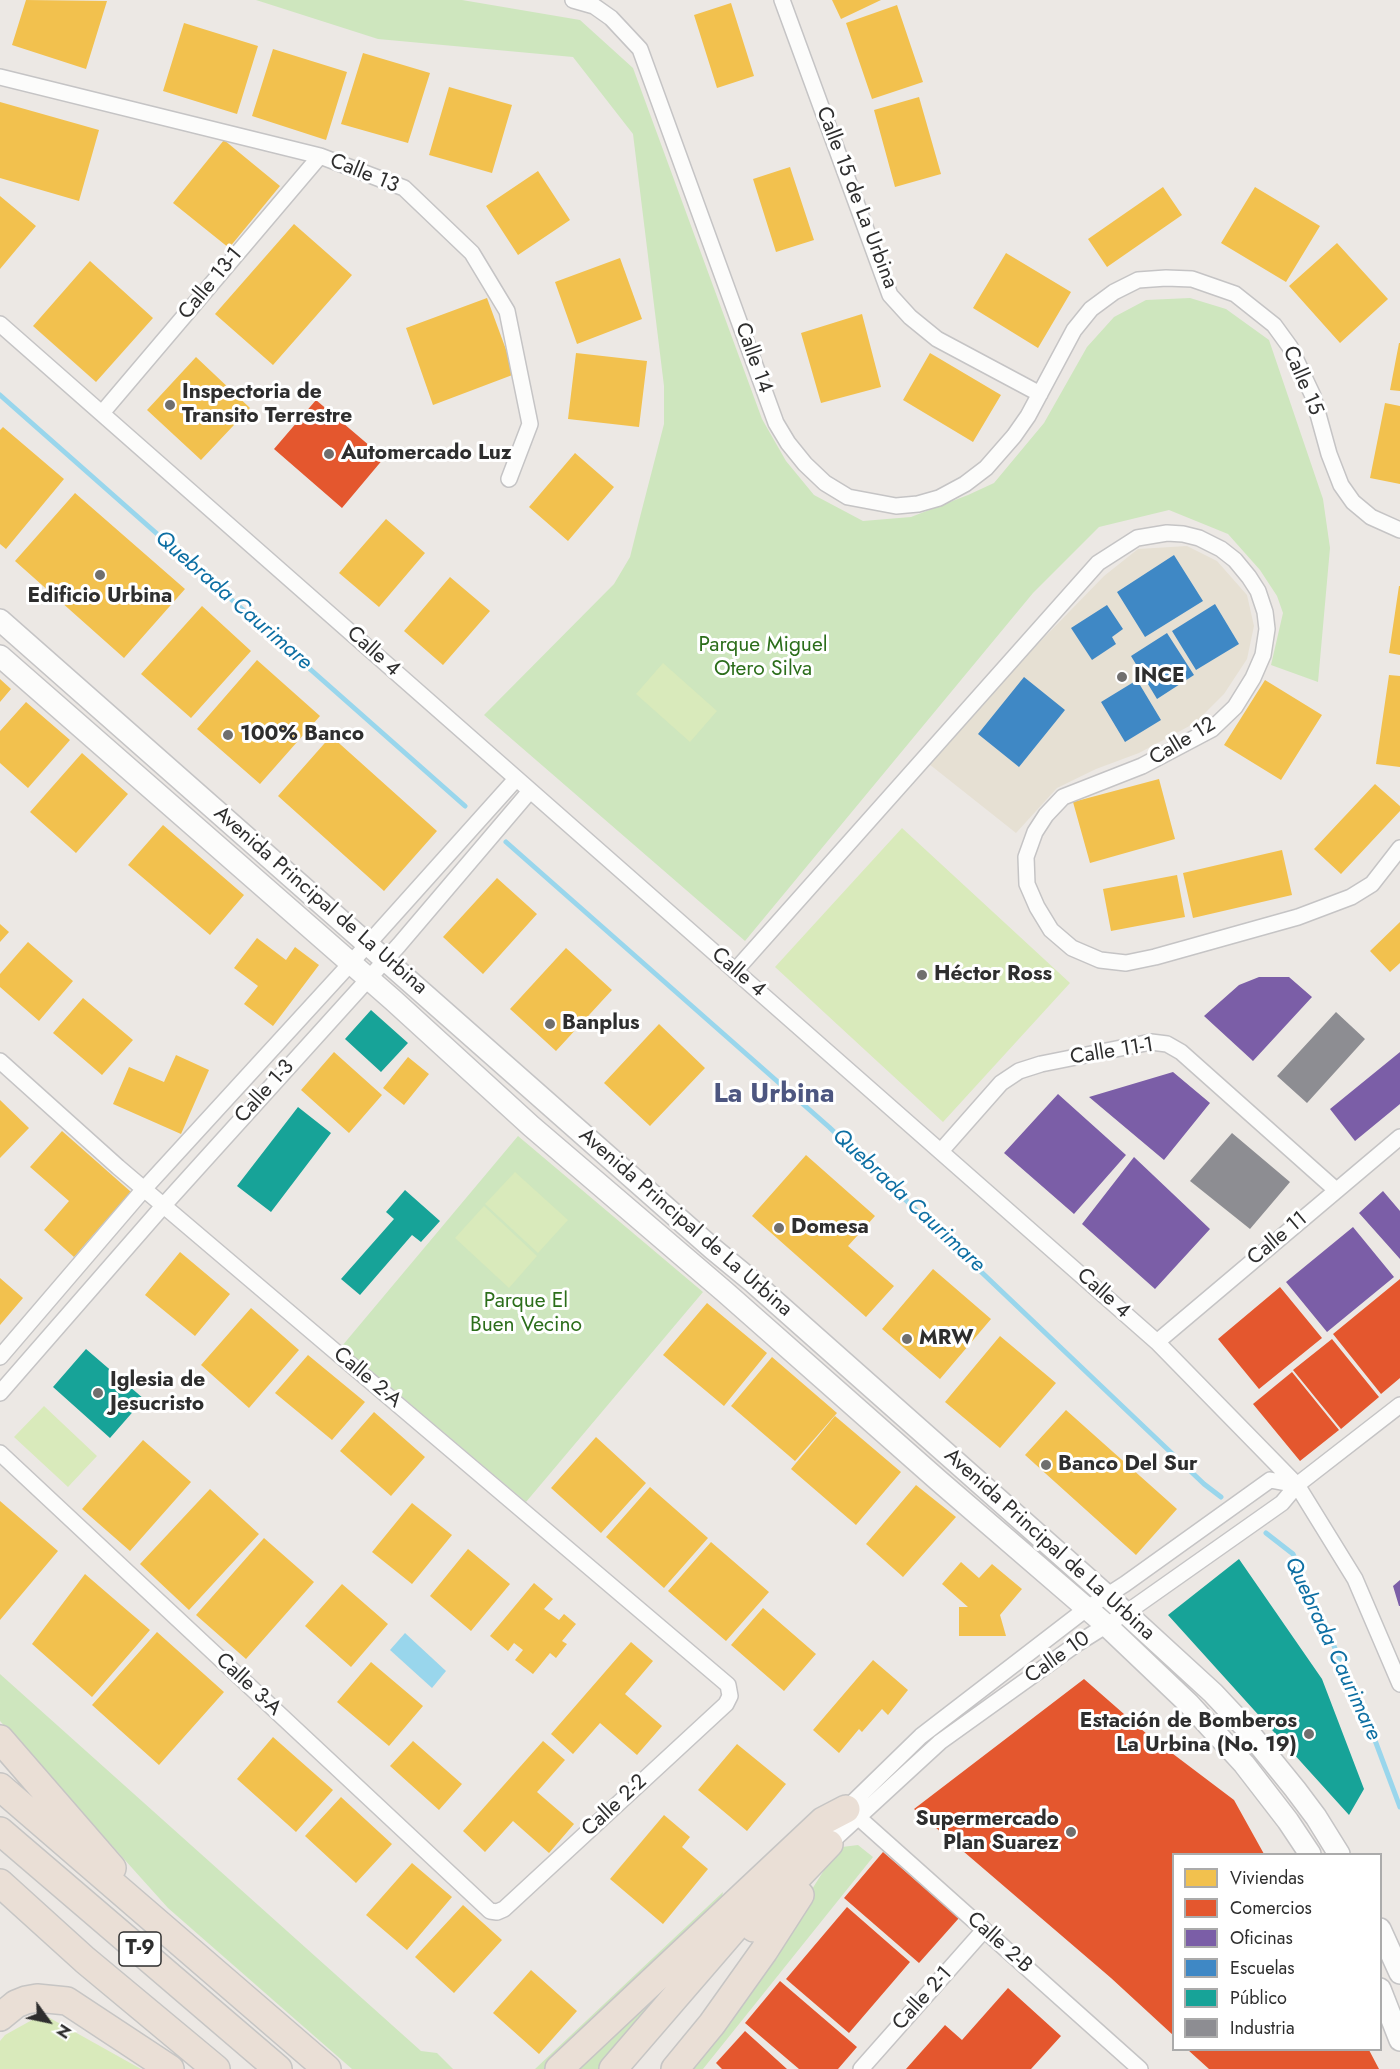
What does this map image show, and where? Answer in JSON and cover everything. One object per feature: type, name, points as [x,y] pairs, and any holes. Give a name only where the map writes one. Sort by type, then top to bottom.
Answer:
[{"type":"highway","points":[[0,1739],[117,1874],[127,1899]]},
{"type":"highway","points":[[0,1787],[127,1899],[327,2069]]},
{"type":"highway","points":[[559,2069],[823,1821],[852,1814]]},
{"type":"highway","points":[[613,2069],[779,1878],[852,1814]]},
{"type":"highway","name":"T-9","points":[[0,1831],[278,2069]]},
{"type":"highway","points":[[635,2069],[687,2010],[787,1888],[829,1844]]},
{"type":"highway","points":[[675,2069],[712,2024],[764,1951],[810,1880],[829,1844]]},
{"type":"highway","name":"T-9","points":[[0,1883],[85,1960],[216,2069]]},
{"type":"highway","points":[[0,2017],[16,2004],[26,2000],[37,1998],[67,2001],[170,2069]]},
{"type":"main road","name":"Avenida Principal de La Urbina","points":[[0,620],[1106,1595],[1213,1693],[1243,1725],[1295,1789],[1338,1853]]},
{"type":"main road","name":"Avenida Principal de La Urbina","points":[[0,656],[368,979],[531,1126],[1106,1625],[1189,1704],[1237,1756],[1266,1791],[1309,1853]]},
{"type":"main road","points":[[1382,1933],[1400,1972]]},
{"type":"main road","points":[[1382,1994],[1400,2040]]},
{"type":"street","name":"Calle 14","points":[[573,0],[594,6],[611,18],[640,49],[776,423],[794,450],[825,483],[848,497],[887,505],[918,504],[939,498],[965,484],[986,468],[1014,436],[1040,394]]},
{"type":"street","name":"Calle 15 de La Urbina","points":[[782,0],[890,295],[937,339],[1040,394]]},
{"type":"street","name":"Calle 13","points":[[0,77],[320,156],[404,188],[472,254],[507,311],[530,424],[509,479]]},
{"type":"street","name":"Calle 13-1","points":[[102,413],[320,156]]},
{"type":"street","name":"Calle 15","points":[[1040,394],[1074,330],[1092,309],[1114,292],[1138,280],[1166,278],[1192,279],[1214,286],[1235,294],[1274,325],[1290,346],[1313,396],[1329,454],[1341,485],[1353,502],[1371,517],[1400,530]]},
{"type":"street","name":"Calle 4","points":[[0,324],[1157,1342],[1297,1485],[1355,1579],[1400,1684]]},
{"type":"street","name":"Calle 12","points":[[735,971],[1098,563],[1137,538],[1183,534],[1199,538],[1221,549],[1235,560],[1258,591],[1265,612],[1267,628],[1263,655],[1253,678],[1235,707],[1212,729],[1142,766],[1063,797],[1046,815],[1035,832],[1026,857],[1027,884],[1051,930],[1072,948],[1101,960],[1126,963],[1155,957],[1298,917],[1351,897],[1372,884],[1400,848]]},
{"type":"street","name":"Calle 1-3","points":[[0,1357],[144,1189],[516,779]]},
{"type":"street","name":"Calle 1-3","points":[[0,1393],[164,1205],[385,960],[530,791]]},
{"type":"street","name":"Calle 11-1","points":[[941,1150],[1000,1083],[1019,1071],[1041,1064],[1151,1042],[1167,1044],[1181,1052],[1336,1190]]},
{"type":"street","name":"Calle 2-A","points":[[0,1061],[144,1189],[728,1685],[730,1696]]},
{"type":"street","name":"Calle 11","points":[[1157,1342],[1400,1137]]},
{"type":"street","name":"Calle 10","points":[[852,1814],[940,1742],[1078,1643],[1126,1613],[1282,1503],[1297,1485],[1400,1405]]},
{"type":"street","name":"Calle 3-A","points":[[0,1454],[490,1911],[497,1912]]},
{"type":"street","name":"Calle 10","points":[[829,1844],[852,1814],[921,1736],[1086,1608],[1125,1584],[1270,1480],[1297,1485]]},
{"type":"street","name":"Calle 2-2","points":[[497,1912],[504,1909],[709,1720],[726,1704],[730,1696]]},
{"type":"street","name":"Calle 2-B","points":[[852,1814],[1140,2069]]},
{"type":"street","name":"Calle 2-1","points":[[861,2069],[984,1930]]},
{"type":"shaded area","name":"INCE","points":[[1187,546],[1217,561],[1247,595],[1254,626],[1247,659],[1224,694],[1195,723],[1139,753],[1096,769],[1057,788],[1016,833],[929,764],[1031,651],[1104,576],[1138,549]]},
{"type":"green space","name":"Parque Miguel Otero Silva","points":[[256,0],[462,0],[580,20],[633,68],[762,419],[786,461],[814,495],[863,521],[911,517],[994,483],[1044,423],[1087,347],[1114,317],[1146,300],[1190,298],[1226,309],[1269,340],[1323,499],[1330,548],[1318,682],[1271,665],[1283,613],[1277,596],[1260,570],[1228,534],[1169,510],[1099,527],[1033,593],[745,941],[484,715],[614,584],[630,557],[664,424],[664,386],[633,134],[573,57],[378,39]]},
{"type":"green space","points":[[663,663],[717,711],[690,742],[636,694]]},
{"type":"green space","name":"Héctor Ross","points":[[902,828],[1070,983],[943,1122],[775,967]]},
{"type":"green space","name":"Parque El Buen Vecino","points":[[518,1136],[703,1292],[526,1502],[342,1346]]},
{"type":"green space","points":[[515,1172],[568,1220],[538,1253],[485,1204]]},
{"type":"green space","points":[[484,1206],[537,1256],[509,1288],[455,1238]]},
{"type":"green space","points":[[44,1406],[97,1456],[68,1487],[14,1437]]},
{"type":"green space","points":[[0,1674],[421,2051],[437,2053],[453,2069],[352,2069],[168,1908],[0,1721]]},
{"type":"green space","points":[[858,1845],[873,1857],[703,2069],[684,2069],[787,1929],[831,1859],[842,1847]]},
{"type":"green space","points":[[723,1892],[721,1901],[552,2069],[535,2069]]},
{"type":"green space","points":[[755,1893],[605,2069],[569,2069]]},
{"type":"green space","points":[[48,2017],[141,2069],[0,2069],[0,2041],[5,2035],[32,2020]]},
{"type":"water","points":[[405,1633],[446,1671],[432,1688],[390,1650]]},
{"type":"building: Viviendas","points":[[26,0],[107,1],[86,69],[12,45]]},
{"type":"building: Viviendas","points":[[832,0],[881,0],[841,19]]},
{"type":"building: Viviendas","points":[[731,3],[754,76],[717,88],[694,15]]},
{"type":"building: Viviendas","points":[[897,5],[923,82],[872,99],[846,23]]},
{"type":"building: Viviendas","points":[[184,23],[258,46],[237,114],[163,91]]},
{"type":"building: Viviendas","points":[[273,49],[347,72],[326,140],[252,116]]},
{"type":"building: Viviendas","points":[[363,53],[430,73],[408,143],[341,124]]},
{"type":"building: Viviendas","points":[[449,87],[512,105],[492,173],[429,155]]},
{"type":"building: Viviendas","points":[[919,97],[941,174],[895,187],[874,110]]},
{"type":"building: Viviendas","points":[[0,102],[99,130],[79,201],[0,178]]},
{"type":"building: Viviendas","points":[[224,140],[280,186],[229,248],[173,203]]},
{"type":"building: Viviendas","points":[[790,167],[814,240],[776,252],[753,179]]},
{"type":"building: Viviendas","points":[[538,171],[570,220],[518,255],[486,206]]},
{"type":"building: Viviendas","points":[[1163,187],[1182,215],[1107,267],[1088,239]]},
{"type":"building: Viviendas","points":[[1255,187],[1320,226],[1286,282],[1221,243]]},
{"type":"building: Viviendas","points":[[0,196],[36,226],[0,269]]},
{"type":"building: Viviendas","points":[[294,224],[352,275],[273,365],[215,314]]},
{"type":"building: Viviendas","points":[[1337,243],[1388,299],[1340,343],[1289,286]]},
{"type":"building: Viviendas","points":[[1006,253],[1071,292],[1038,348],[973,308]]},
{"type":"building: Viviendas","points":[[620,258],[642,319],[577,344],[555,282]]},
{"type":"building: Viviendas","points":[[90,261],[153,318],[96,382],[33,326]]},
{"type":"building: Viviendas","points":[[487,298],[515,374],[433,405],[406,328]]},
{"type":"building: Viviendas","points":[[862,314],[881,387],[821,403],[801,333]]},
{"type":"building: Viviendas","points":[[1400,343],[1400,391],[1390,390]]},
{"type":"building: Viviendas","points":[[576,353],[647,361],[639,427],[568,419]]},
{"type":"building: Viviendas","points":[[930,353],[1001,395],[973,442],[903,400]]},
{"type":"building: Viviendas","points":[[196,357],[250,408],[201,460],[147,410]]},
{"type":"building: Viviendas","points":[[1385,403],[1400,406],[1400,484],[1370,478]]},
{"type":"building: Viviendas","points":[[3,427],[64,479],[6,549],[0,544],[0,430]]},
{"type":"building: Viviendas","points":[[575,453],[614,487],[568,541],[529,507]]},
{"type":"building: Viviendas","name":"Edificio Urbina","points":[[75,493],[185,589],[124,658],[15,561]]},
{"type":"building: Viviendas","points":[[386,519],[425,553],[379,607],[339,573]]},
{"type":"building: Viviendas","points":[[450,577],[490,611],[443,665],[404,631]]},
{"type":"building: Viviendas","points":[[1400,586],[1400,655],[1389,653]]},
{"type":"building: Viviendas","points":[[202,606],[251,651],[191,718],[141,674]]},
{"type":"building: Viviendas","points":[[257,660],[320,716],[260,784],[197,729]]},
{"type":"building: Viviendas","points":[[1389,675],[1400,676],[1400,767],[1376,764]]},
{"type":"building: Viviendas","points":[[0,679],[11,689],[0,702]]},
{"type":"building: Viviendas","points":[[1265,680],[1322,715],[1281,780],[1224,745]]},
{"type":"building: Viviendas","points":[[26,702],[70,740],[28,788],[0,763],[0,731]]},
{"type":"building: Viviendas","points":[[331,736],[437,831],[384,891],[278,796]]},
{"type":"building: Viviendas","points":[[82,753],[128,794],[76,853],[30,812]]},
{"type":"building: Viviendas","points":[[1159,779],[1175,839],[1090,863],[1073,802]]},
{"type":"building: Viviendas","points":[[1375,784],[1400,806],[1400,811],[1341,874],[1314,849]]},
{"type":"building: Viviendas","points":[[163,825],[244,895],[210,935],[128,865]]},
{"type":"building: Viviendas","points":[[1282,850],[1292,895],[1193,918],[1183,873]]},
{"type":"building: Viviendas","points":[[1177,875],[1185,917],[1111,931],[1103,889]]},
{"type":"building: Viviendas","points":[[497,878],[537,914],[483,974],[443,937]]},
{"type":"building: Viviendas","points":[[1400,922],[1400,963],[1390,972],[1370,951]]},
{"type":"building: Viviendas","points":[[0,924],[9,932],[0,942]]},
{"type":"building: Viviendas","points":[[257,938],[286,960],[295,947],[319,965],[273,1026],[244,1004],[258,986],[234,968]]},
{"type":"building: Viviendas","points":[[28,942],[73,981],[39,1021],[0,987],[0,974]]},
{"type":"building: Viviendas","points":[[566,948],[612,990],[556,1051],[510,1009]]},
{"type":"building: Viviendas","points":[[83,998],[133,1040],[102,1075],[53,1033]]},
{"type":"building: Viviendas","points":[[659,1024],[705,1068],[650,1126],[604,1083]]},
{"type":"building: Viviendas","points":[[334,1052],[382,1095],[349,1133],[301,1090]]},
{"type":"building: Viviendas","points":[[176,1055],[209,1070],[181,1134],[113,1104],[129,1067],[164,1082]]},
{"type":"building: Viviendas","points":[[408,1057],[429,1074],[404,1105],[383,1088]]},
{"type":"building: Viviendas","points":[[0,1100],[29,1128],[0,1158]]},
{"type":"building: Viviendas","points":[[62,1131],[131,1192],[74,1257],[44,1230],[69,1201],[30,1167]]},
{"type":"building: Viviendas","points":[[806,1155],[875,1216],[848,1246],[894,1286],[866,1317],[752,1216]]},
{"type":"building: Viviendas","points":[[180,1252],[230,1294],[195,1336],[145,1295]]},
{"type":"building: Viviendas","points":[[933,1269],[991,1319],[940,1379],[882,1329]]},
{"type":"building: Viviendas","points":[[0,1278],[23,1298],[0,1325]]},
{"type":"building: Viviendas","points":[[707,1303],[767,1353],[724,1406],[663,1355]]},
{"type":"building: Viviendas","points":[[251,1308],[299,1350],[249,1408],[201,1365]]},
{"type":"building: Viviendas","points":[[1000,1336],[1056,1383],[1000,1448],[945,1402]]},
{"type":"building: Viviendas","points":[[308,1355],[365,1402],[332,1440],[275,1393]]},
{"type":"building: Viviendas","points":[[772,1357],[837,1413],[795,1461],[731,1406]]},
{"type":"building: Viviendas","points":[[1066,1410],[1177,1509],[1136,1555],[1025,1455]]},
{"type":"building: Viviendas","points":[[374,1412],[425,1457],[391,1496],[340,1451]]},
{"type":"building: Viviendas","points":[[835,1416],[901,1472],[856,1525],[791,1469]]},
{"type":"building: Viviendas","points":[[596,1437],[646,1483],[601,1533],[551,1488]]},
{"type":"building: Viviendas","points":[[143,1440],[191,1482],[130,1551],[82,1509]]},
{"type":"building: Viviendas","points":[[916,1485],[956,1517],[903,1577],[866,1544]]},
{"type":"building: Viviendas","points":[[650,1487],[708,1538],[664,1588],[606,1537]]},
{"type":"building: Viviendas","points":[[210,1489],[259,1534],[189,1610],[140,1564]]},
{"type":"building: Viviendas","points":[[0,1501],[58,1551],[0,1620]]},
{"type":"building: Viviendas","points":[[412,1503],[452,1535],[412,1584],[372,1552]]},
{"type":"building: Viviendas","points":[[264,1538],[314,1582],[246,1659],[196,1615]]},
{"type":"building: Viviendas","points":[[711,1542],[769,1592],[726,1641],[668,1591]]},
{"type":"building: Viviendas","points":[[468,1549],[510,1584],[471,1631],[430,1596]]},
{"type":"building: Viviendas","points":[[961,1562],[979,1578],[992,1564],[1022,1589],[1000,1615],[1006,1636],[959,1636],[959,1607],[968,1607],[942,1584]]},
{"type":"building: Viviendas","points":[[85,1574],[150,1630],[92,1697],[32,1644]]},
{"type":"building: Viviendas","points":[[534,1583],[553,1599],[544,1609],[559,1620],[564,1614],[576,1624],[562,1641],[567,1644],[556,1658],[550,1653],[533,1674],[515,1660],[523,1650],[514,1643],[508,1651],[490,1636]]},
{"type":"building: Viviendas","points":[[342,1584],[388,1624],[351,1667],[305,1626]]},
{"type":"building: Viviendas","points":[[763,1608],[816,1654],[784,1691],[731,1645]]},
{"type":"building: Viviendas","points":[[157,1632],[224,1692],[159,1765],[92,1705]]},
{"type":"building: Viviendas","points":[[631,1642],[653,1661],[625,1694],[662,1726],[637,1755],[600,1723],[573,1754],[551,1734]]},
{"type":"building: Viviendas","points":[[873,1660],[908,1690],[888,1715],[882,1709],[862,1732],[859,1729],[839,1753],[813,1730]]},
{"type":"building: Viviendas","points":[[371,1662],[423,1706],[389,1746],[337,1702]]},
{"type":"building: Viviendas","points":[[273,1737],[333,1790],[296,1832],[237,1779]]},
{"type":"building: Viviendas","points":[[413,1741],[462,1784],[439,1810],[390,1766]]},
{"type":"building: Viviendas","points":[[543,1741],[565,1760],[537,1792],[574,1824],[549,1853],[513,1821],[485,1852],[463,1831]]},
{"type":"building: Viviendas","points":[[737,1744],[786,1784],[747,1831],[698,1790]]},
{"type":"building: Viviendas","points":[[341,1797],[392,1844],[356,1883],[305,1836]]},
{"type":"building: Viviendas","points":[[664,1815],[690,1837],[682,1847],[708,1869],[663,1924],[610,1879]]},
{"type":"building: Viviendas","points":[[412,1863],[452,1897],[407,1950],[366,1915]]},
{"type":"building: Viviendas","points":[[463,1905],[502,1940],[454,1993],[415,1957]]},
{"type":"building: Viviendas","points":[[531,1970],[577,2011],[539,2054],[493,2013]]},
{"type":"building: Comercios","name":"Automercado Luz","points":[[316,400],[384,458],[342,508],[274,449]]},
{"type":"building: Comercios","points":[[1400,1279],[1400,1378],[1381,1394],[1333,1334]]},
{"type":"building: Comercios","points":[[1280,1287],[1322,1338],[1259,1389],[1218,1339]]},
{"type":"building: Comercios","points":[[1332,1339],[1379,1397],[1341,1429],[1293,1370]]},
{"type":"building: Comercios","points":[[1292,1372],[1339,1430],[1300,1461],[1253,1404]]},
{"type":"building: Comercios","name":"Supermercado Plan Suarez","points":[[1084,1679],[1148,1735],[1234,1800],[1263,1853],[1172,1853],[1172,2034],[1111,1978],[914,1809]]},
{"type":"building: Comercios","points":[[883,1852],[959,1918],[919,1963],[844,1898]]},
{"type":"building: Comercios","points":[[847,1907],[910,1962],[849,2033],[786,1979]]},
{"type":"building: Comercios","points":[[780,1981],[857,2047],[838,2069],[799,2069],[745,2023]]},
{"type":"building: Comercios","points":[[1008,1988],[1061,2036],[1031,2069],[906,2069],[945,2025],[962,2040]]},
{"type":"building: Comercios","points":[[745,2031],[787,2069],[722,2069],[716,2063]]},
{"type":"building: Comercios","points":[[1189,2051],[1370,2051],[1379,2069],[1209,2069]]},
{"type":"building: Oficinas","points":[[1259,977],[1289,977],[1312,997],[1253,1061],[1204,1016],[1239,985]]},
{"type":"building: Oficinas","points":[[1400,1052],[1400,1104],[1355,1141],[1330,1109]]},
{"type":"building: Oficinas","points":[[1173,1072],[1210,1103],[1164,1160],[1089,1097]]},
{"type":"building: Oficinas","points":[[1058,1094],[1126,1155],[1074,1214],[1004,1153]]},
{"type":"building: Oficinas","points":[[1134,1157],[1210,1229],[1155,1289],[1082,1224]]},
{"type":"building: Oficinas","points":[[1383,1191],[1400,1211],[1400,1259],[1359,1213]]},
{"type":"building: Oficinas","points":[[1353,1227],[1394,1277],[1327,1332],[1286,1282]]},
{"type":"building: Oficinas","points":[[1400,1580],[1400,1606],[1399,1606],[1393,1586]]},
{"type":"building: Escuelas","points":[[1174,555],[1203,601],[1145,637],[1117,592]]},
{"type":"building: Escuelas","points":[[1215,604],[1239,644],[1196,670],[1172,631]]},
{"type":"building: Escuelas","points":[[1107,605],[1123,629],[1112,637],[1116,644],[1092,660],[1071,628]]},
{"type":"building: Escuelas","points":[[1167,633],[1194,675],[1157,699],[1131,656]]},
{"type":"building: Escuelas","points":[[1024,677],[1065,710],[1019,767],[978,734]]},
{"type":"building: Escuelas","points":[[1137,680],[1161,720],[1125,742],[1101,702]]},
{"type":"building: Público","points":[[371,1010],[408,1043],[381,1072],[345,1039]]},
{"type":"building: Público","points":[[298,1107],[331,1133],[271,1212],[237,1186]]},
{"type":"building: Público","points":[[405,1190],[440,1221],[421,1242],[412,1235],[360,1295],[341,1279],[394,1219],[386,1212]]},
{"type":"building: Público","name":"Iglesia de Jesucristo","points":[[86,1349],[144,1399],[110,1438],[53,1387]]},
{"type":"building: Público","name":"Estación de Bomberos La Urbina (No. 19)","points":[[1239,1559],[1322,1679],[1364,1789],[1349,1815],[1168,1615]]},
{"type":"building: Industria","points":[[1336,1012],[1365,1039],[1307,1103],[1277,1076]]},
{"type":"building: Industria","points":[[1232,1133],[1290,1182],[1250,1229],[1190,1181]]},
{"type":"waterway","name":"Quebrada Caurimare","points":[[0,395],[465,806]]},
{"type":"waterway","name":"Quebrada Caurimare","points":[[506,842],[829,1127],[1204,1484],[1221,1497]]},
{"type":"waterway","name":"Quebrada Caurimare","points":[[1266,1533],[1293,1554],[1370,1727],[1400,1807]]},
{"type":"place","name":"Inspectoria de Transito Terrestre","points":[[170,405]]},
{"type":"place","name":"Automercado Luz","points":[[329,454]]},
{"type":"place","name":"Edificio Urbina","points":[[100,575]]},
{"type":"place","name":"INCE","points":[[1122,677]]},
{"type":"place","name":"100% Banco","points":[[228,735]]},
{"type":"place","name":"Héctor Ross","points":[[922,975]]},
{"type":"place","name":"Banplus","points":[[550,1024]]},
{"type":"place","name":"Domesa","points":[[779,1228]]},
{"type":"place","name":"MRW","points":[[907,1339]]},
{"type":"place","name":"Iglesia de Jesucristo","points":[[98,1393]]},
{"type":"place","name":"Banco Del Sur","points":[[1046,1465]]},
{"type":"place","name":"Estación de Bomberos La Urbina (No. 19)","points":[[1309,1734]]},
{"type":"place","name":"Supermercado Plan Suarez","points":[[1071,1832]]},
{"type":"district","name":"La Urbina","points":[[774,1095]]}]
